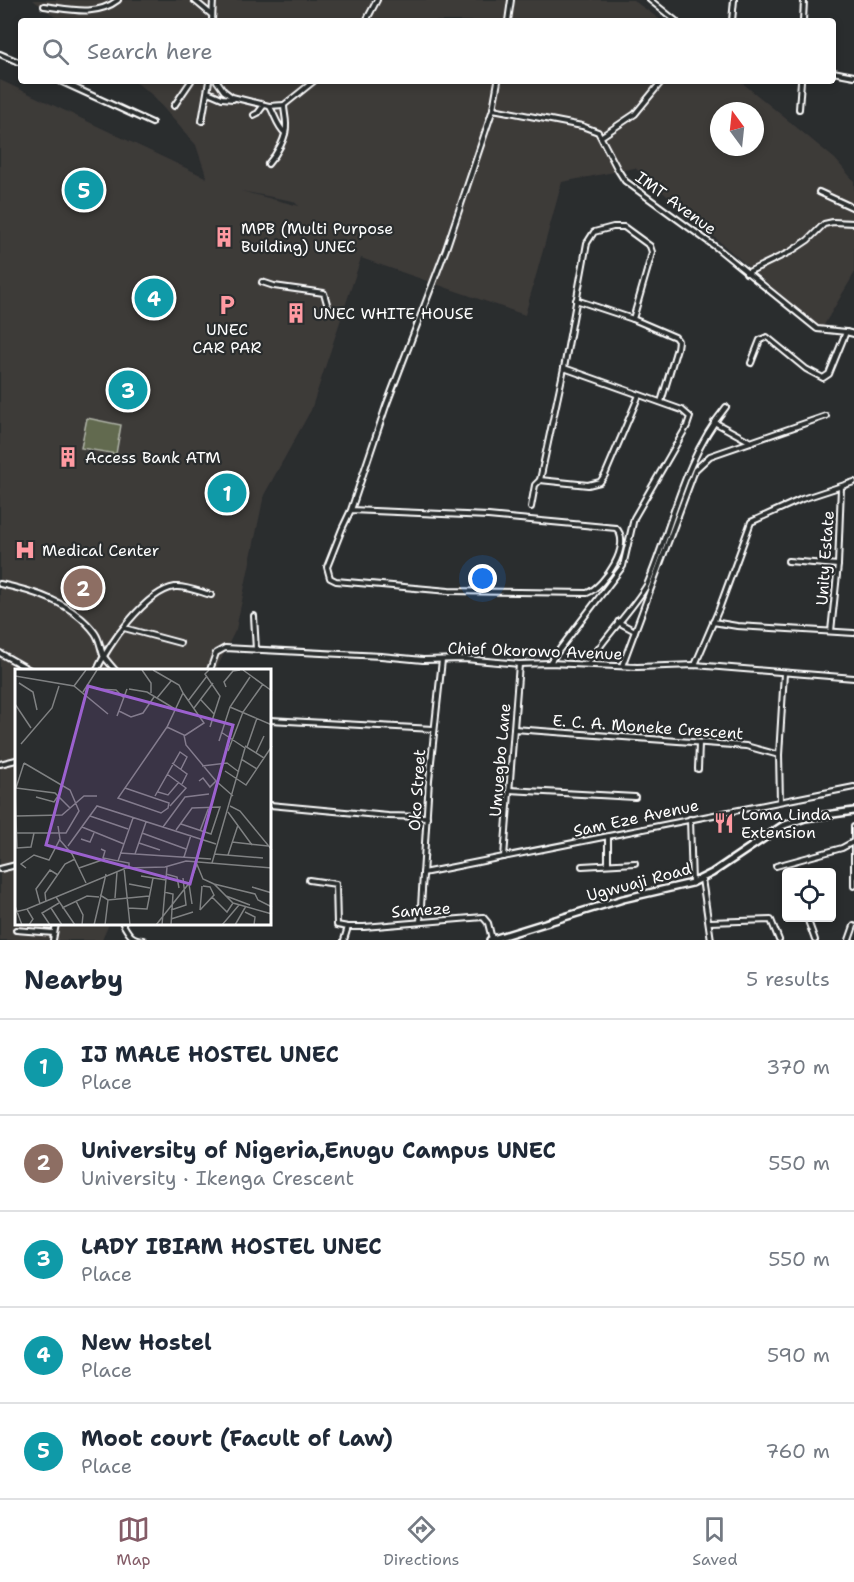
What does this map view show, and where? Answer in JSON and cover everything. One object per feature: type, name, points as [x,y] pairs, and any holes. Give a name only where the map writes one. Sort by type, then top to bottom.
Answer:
[{"type":"main road","name":"Ugwuaji Road","points":[[491,939],[623,899],[692,883],[702,879],[782,826],[805,818],[854,811]]},
{"type":"street","points":[[44,6],[90,11],[99,10],[118,0]]},
{"type":"street","points":[[195,0],[212,15]]},
{"type":"street","points":[[212,15],[213,0]]},
{"type":"street","points":[[368,18],[379,0]]},
{"type":"street","points":[[508,18],[511,0]]},
{"type":"street","points":[[650,0],[672,18]]},
{"type":"street","points":[[732,18],[734,0]]},
{"type":"street","points":[[803,18],[804,0]]},
{"type":"street","points":[[0,54],[18,62]]},
{"type":"street","points":[[836,73],[854,76]]},
{"type":"street","points":[[67,84],[152,123]]},
{"type":"street","points":[[174,106],[189,84]]},
{"type":"street","points":[[202,121],[209,84]]},
{"type":"street","points":[[219,84],[224,91],[236,98]]},
{"type":"street","points":[[208,92],[222,98],[236,98],[267,105],[284,105],[310,84]]},
{"type":"street","points":[[351,510],[488,516],[615,528],[621,537],[619,554],[596,588],[587,593],[449,591],[336,581],[330,578],[327,567],[351,510],[386,406],[446,249],[493,109],[497,84]]},
{"type":"street","points":[[493,109],[582,126],[596,130],[602,136],[616,124],[635,114],[660,84]]},
{"type":"street","points":[[799,109],[801,84]]},
{"type":"street","points":[[254,115],[267,105]]},
{"type":"street","points":[[267,105],[285,133]]},
{"type":"street","points":[[268,164],[277,153],[285,133],[284,105]]},
{"type":"street","name":"IMT Avenue","points":[[602,136],[613,163],[625,181],[717,248],[817,329],[854,334]]},
{"type":"street","points":[[819,192],[854,208]]},
{"type":"street","points":[[746,273],[790,252],[808,240],[824,224],[854,223]]},
{"type":"street","points":[[531,507],[535,485],[540,480],[564,368],[588,238],[594,232],[624,227],[650,246],[652,252],[633,319]]},
{"type":"street","points":[[262,282],[274,286],[324,293],[328,307]]},
{"type":"street","points":[[576,300],[671,334],[678,341],[662,402]]},
{"type":"street","points":[[751,363],[760,340],[767,337],[806,369],[823,378],[829,374],[846,332]]},
{"type":"street","points":[[550,663],[623,566],[634,518],[690,417],[682,410],[662,402],[564,368]]},
{"type":"street","points":[[540,480],[588,485],[600,483],[639,395]]},
{"type":"street","points":[[588,665],[618,622],[639,600],[647,585],[689,466],[714,422],[726,407]]},
{"type":"street","points":[[622,666],[695,470],[710,456],[826,416]]},
{"type":"street","points":[[714,422],[751,442]]},
{"type":"street","points":[[695,665],[751,522],[802,499],[854,482]]},
{"type":"street","name":"Unity Estate","points":[[831,632],[838,565],[841,487]]},
{"type":"street","points":[[788,561],[838,565]]},
{"type":"street","points":[[0,584],[41,595],[69,610],[96,633],[103,654],[114,669]]},
{"type":"street","points":[[96,669],[103,654],[139,610],[171,588],[187,588],[211,595]]},
{"type":"street","points":[[254,616],[256,650]]},
{"type":"street","points":[[618,622],[634,631]]},
{"type":"street","points":[[713,622],[737,626],[854,633]]},
{"type":"street","points":[[124,627],[180,643]]},
{"type":"street","name":"Chief Okorowo Avenue","points":[[210,669],[216,653],[225,648],[442,660],[465,659],[519,664],[695,665],[854,678]]},
{"type":"street","points":[[0,653],[28,669]]},
{"type":"street","name":"Oko Street","points":[[420,922],[433,729],[442,660]]},
{"type":"street","name":"Umuegbo Lane","points":[[504,857],[519,664]]},
{"type":"street","points":[[780,801],[778,755],[784,672]]},
{"type":"street","points":[[272,720],[433,729]]},
{"type":"street","name":"E. C. A. Moneke Crescent","points":[[514,729],[746,746],[778,755]]},
{"type":"street","points":[[698,769],[699,744]]},
{"type":"street","points":[[0,764],[15,760]]},
{"type":"street","name":"Sam Eze Avenue","points":[[423,873],[608,838],[690,819],[854,787]]},
{"type":"street","points":[[509,790],[634,797]]},
{"type":"street","points":[[272,805],[388,816],[427,817]]},
{"type":"street","points":[[690,819],[692,883]]},
{"type":"street","points":[[854,827],[854,886]]},
{"type":"street","points":[[608,838],[608,864]]},
{"type":"street","points":[[776,866],[842,848],[853,842]]},
{"type":"street","points":[[582,866],[635,863]]},
{"type":"street","points":[[0,869],[15,865]]},
{"type":"street","points":[[702,879],[711,940]]},
{"type":"street","name":"Sameze","points":[[309,880],[336,884],[337,925],[348,927],[483,917],[488,923],[491,939]]},
{"type":"street","points":[[709,922],[771,920],[779,940]]},
{"type":"street","points":[[808,922],[815,940]]},
{"type":"street","points":[[52,940],[56,925]]},
{"type":"street","points":[[124,925],[130,936],[143,940]]},
{"type":"street","points":[[849,940],[854,926]]},
{"type":"street","points":[[344,940],[348,927]]},
{"type":"street","points":[[16,930],[54,933]]},
{"type":"shaded area","points":[[33,0],[633,0],[658,18],[56,18]]},
{"type":"shaded area","points":[[0,80],[207,178],[196,145],[151,94],[138,84],[744,84],[835,159],[854,181],[854,274],[821,330],[635,168],[562,182],[525,315],[361,258],[311,410],[264,495],[236,629],[216,669],[15,669],[15,925],[109,925],[102,940],[0,940]],"holes":[[[241,191],[293,201],[299,206]]]},
{"type":"green space","points":[[87,418],[121,425],[116,454],[81,448]]},
{"type":"place","name":"Moot court (Facult of Law)","points":[[84,190]]},
{"type":"place","name":"MPB (Multi Purpose Building) UNEC","points":[[224,237]]},
{"type":"place","name":"New Hostel","points":[[154,298]]},
{"type":"place","name":"UNEC CAR PAR","points":[[227,305]]},
{"type":"place","name":"UNEC WHITE HOUSE","points":[[296,313]]},
{"type":"place","name":"LADY IBIAM HOSTEL UNEC","points":[[128,390]]},
{"type":"place","name":"Access Bank ATM","points":[[68,457]]},
{"type":"place","name":"IJ MALE HOSTEL UNEC","points":[[227,493]]},
{"type":"place","name":"Medical Center","points":[[25,550]]},
{"type":"place","name":"University of Nigeria,Enugu Campus UNEC","points":[[83,588]]},
{"type":"place","name":"Loma Linda Extension","points":[[724,823]]}]
